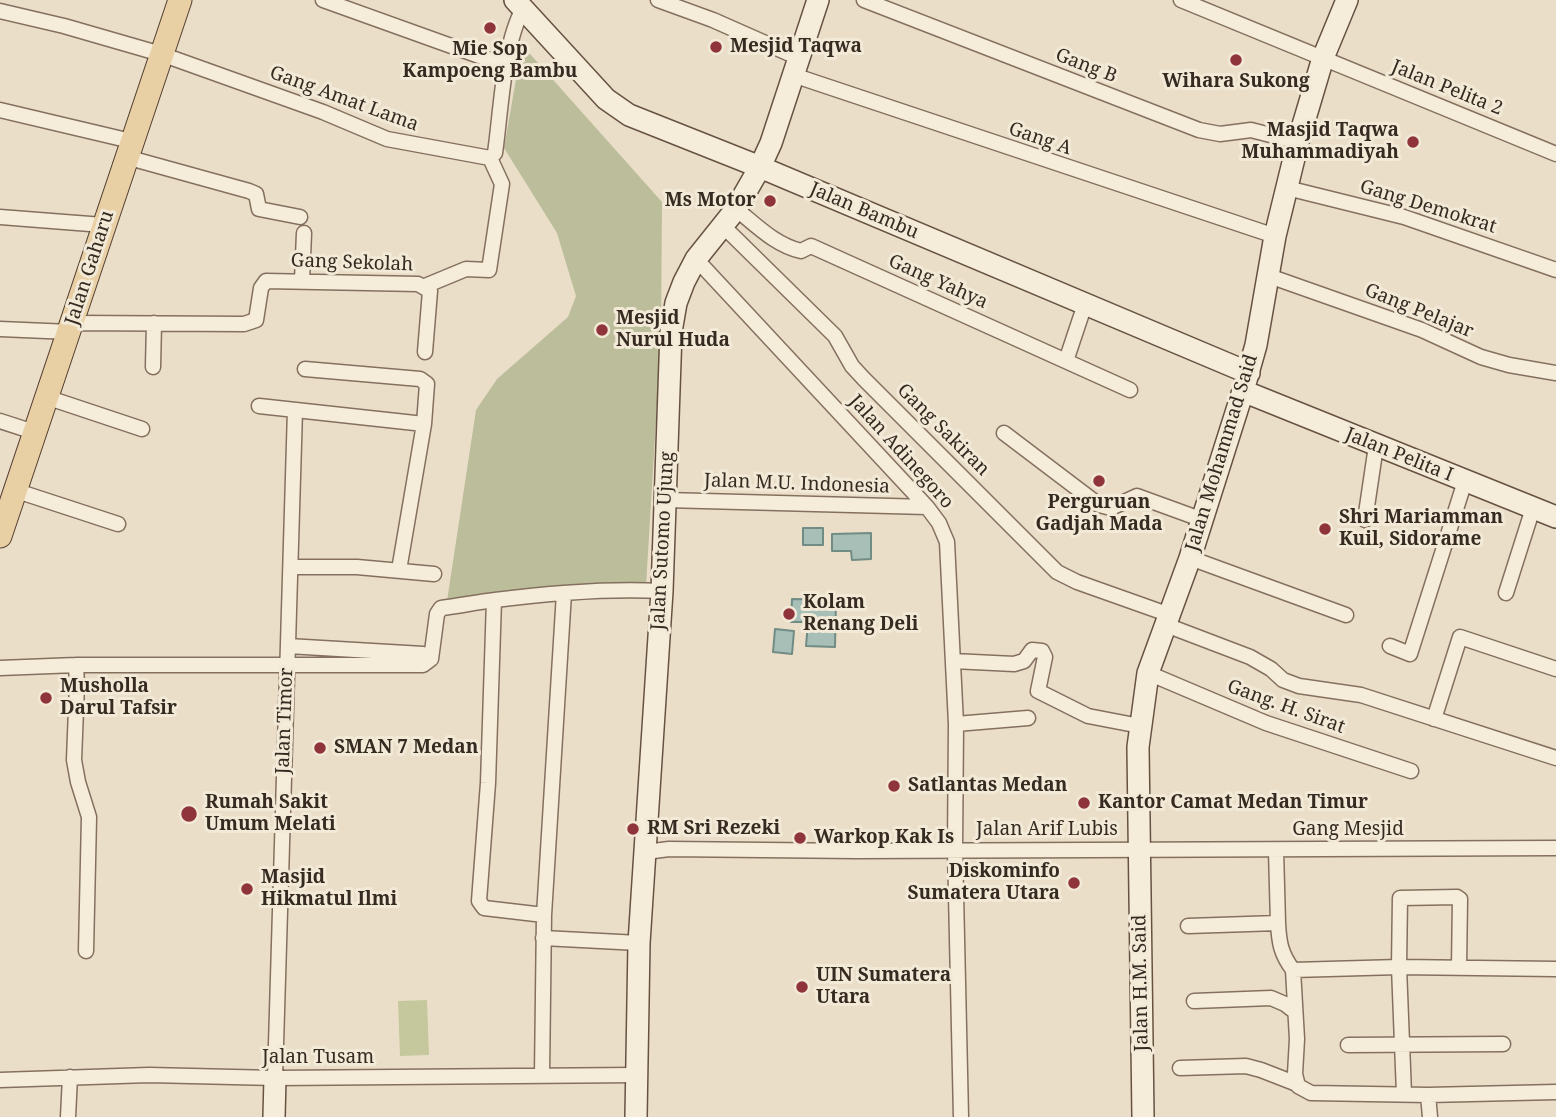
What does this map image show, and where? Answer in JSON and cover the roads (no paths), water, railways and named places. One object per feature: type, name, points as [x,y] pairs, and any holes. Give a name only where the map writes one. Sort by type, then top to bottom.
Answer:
[{"type":"main road","name":"Jalan Gaharu","points":[[1,532],[180,0]]},
{"type":"street","points":[[323,0],[507,66]]},
{"type":"street","name":"Gang A","points":[[658,0],[713,20],[796,67],[1275,236]]},
{"type":"street","name":"Jalan Sutomo Ujung","points":[[636,1117],[639,943],[662,591],[671,332],[676,303],[696,259],[736,209],[761,167],[818,0]]},
{"type":"street","name":"Gang B","points":[[863,0],[1199,130],[1220,134],[1251,130],[1298,142]]},
{"type":"street","name":"Jalan Pelita 2","points":[[1181,0],[1556,154]]},
{"type":"street","name":"Jalan Mohammad Said","points":[[1140,849],[1138,747],[1149,673],[1191,558],[1246,382],[1275,236],[1298,142],[1323,58],[1347,0]]},
{"type":"street","points":[[425,286],[466,269],[489,270],[502,184],[490,158],[495,153],[507,66],[519,8]]},
{"type":"street","name":"Jalan Bambu","points":[[519,8],[606,99],[629,116],[761,167],[1085,304],[1246,382]]},
{"type":"street","name":"Gang Amat Lama","points":[[0,11],[161,54],[387,139],[490,158]]},
{"type":"street","points":[[0,110],[129,149],[249,191],[256,194],[259,209],[300,217]]},
{"type":"street","name":"Gang Demokrat","points":[[1287,188],[1404,217],[1556,270]]},
{"type":"street","name":"Gang Yahya","points":[[736,209],[775,241],[787,247],[801,251],[811,246],[1130,390]]},
{"type":"street","points":[[0,217],[103,225]]},
{"type":"street","name":"Gang Sakiran","points":[[723,226],[835,336],[852,366],[864,379],[1058,572],[1250,657],[1283,680],[1299,687],[1345,691],[1556,758]]},
{"type":"street","points":[[302,281],[304,233]]},
{"type":"street","name":"Jalan Adinegoro","points":[[696,259],[927,507],[939,523],[947,542],[956,724],[955,849],[961,1117]]},
{"type":"street","name":"Gang Pelajar","points":[[1269,276],[1422,330],[1480,357],[1556,373]]},
{"type":"street","name":"Gang Sekolah","points":[[0,329],[154,323],[252,323],[258,316],[262,284],[269,281],[418,284],[430,291],[425,352]]},
{"type":"street","points":[[1066,361],[1085,304]]},
{"type":"street","points":[[153,368],[154,323]]},
{"type":"street","points":[[305,369],[425,381],[427,384],[424,424],[399,570]]},
{"type":"street","name":"Jalan Pelita I","points":[[1246,382],[1376,446],[1556,517]]},
{"type":"street","points":[[46,397],[142,429]]},
{"type":"street","points":[[259,406],[424,424]]},
{"type":"street","name":"Jalan Timor","points":[[274,1117],[295,410]]},
{"type":"street","points":[[0,421],[34,432]]},
{"type":"street","points":[[1004,433],[1099,505],[1111,508],[1137,496],[1203,520]]},
{"type":"street","points":[[1365,520],[1376,446]]},
{"type":"street","points":[[1390,646],[1410,654],[1465,481]]},
{"type":"street","points":[[14,490],[118,524]]},
{"type":"street","name":"Jalan M.U. Indonesia","points":[[666,500],[927,507]]},
{"type":"street","points":[[1506,593],[1533,508]]},
{"type":"street","points":[[1191,558],[1346,615]]},
{"type":"street","points":[[292,567],[399,570],[434,574]]},
{"type":"street","points":[[0,668],[76,665],[423,665],[431,659],[439,611],[494,600],[564,593],[662,591]]},
{"type":"street","points":[[542,1075],[544,915],[564,593]]},
{"type":"street","points":[[494,600],[488,783],[479,901],[484,908],[544,915]]},
{"type":"street","points":[[1434,719],[1460,636],[1556,669]]},
{"type":"street","points":[[288,646],[423,654]]},
{"type":"street","points":[[953,661],[1014,664],[1024,661],[1032,650],[1042,652],[1045,657],[1038,691],[1088,716],[1140,726]]},
{"type":"street","points":[[76,665],[74,760],[89,817],[86,951]]},
{"type":"street","name":"Gang. H. Sirat","points":[[1149,673],[1266,723],[1411,771]]},
{"type":"street","points":[[956,724],[1028,718]]},
{"type":"street","name":"Gang Mesjid","points":[[1140,849],[1556,848]]},
{"type":"street","points":[[646,852],[683,849],[955,849]]},
{"type":"street","name":"Jalan Arif Lubis","points":[[955,849],[1140,849]]},
{"type":"street","name":"Jalan H.M. Said","points":[[1140,849],[1143,1117]]},
{"type":"street","points":[[1276,850],[1279,946],[1293,970],[1297,1084]]},
{"type":"street","points":[[1404,1094],[1399,899],[1461,899],[1460,967]]},
{"type":"street","points":[[1188,926],[1278,923]]},
{"type":"street","points":[[543,938],[639,943]]},
{"type":"street","points":[[1293,970],[1399,967],[1556,969]]},
{"type":"street","points":[[1194,1001],[1271,998],[1294,1011]]},
{"type":"street","points":[[1348,1045],[1503,1044]]},
{"type":"street","points":[[1180,1068],[1246,1066],[1297,1084],[1311,1093],[1427,1095],[1556,1092]]},
{"type":"street","name":"Jalan Tusam","points":[[0,1080],[149,1075],[275,1078],[636,1075]]},
{"type":"street","points":[[68,1117],[70,1077]]},
{"type":"street","points":[[1427,1095],[1430,1117]]},
{"type":"water","points":[[803,528],[823,528],[823,545],[803,545]]},
{"type":"water","points":[[871,533],[871,559],[852,560],[851,551],[832,551],[832,534]]},
{"type":"water","points":[[792,599],[836,600],[835,647],[806,646],[808,622],[791,622]]},
{"type":"water","name":"Kolam Renang Deli","points":[[775,629],[794,631],[792,654],[773,652]]},
{"type":"place","name":"Mie Sop Kampoeng Bambu","points":[[490,28]]},
{"type":"place","name":"Mesjid Taqwa","points":[[716,47]]},
{"type":"place","name":"Wihara Sukong","points":[[1236,60]]},
{"type":"place","name":"Masjid Taqwa Muhammadiyah","points":[[1413,142]]},
{"type":"place","name":"Ms Motor","points":[[770,201]]},
{"type":"place","name":"Mesjid Nurul Huda","points":[[602,330]]},
{"type":"place","name":"Perguruan Gadjah Mada","points":[[1099,481]]},
{"type":"place","name":"Shri Mariamman Kuil, Sidorame","points":[[1325,529]]},
{"type":"place","name":"Kolam Renang Deli","points":[[789,614]]},
{"type":"place","name":"Musholla Darul Tafsir","points":[[46,698]]},
{"type":"place","name":"SMAN 7 Medan","points":[[320,748]]},
{"type":"place","name":"Satlantas Medan","points":[[894,786]]},
{"type":"place","name":"Kantor Camat Medan Timur","points":[[1084,803]]},
{"type":"place","name":"Rumah Sakit Umum Melati","points":[[189,814]]},
{"type":"place","name":"RM Sri Rezeki","points":[[633,829]]},
{"type":"place","name":"Warkop Kak Is","points":[[800,838]]},
{"type":"place","name":"Diskominfo Sumatera Utara","points":[[1074,883]]},
{"type":"place","name":"Masjid Hikmatul Ilmi","points":[[247,889]]},
{"type":"place","name":"UIN Sumatera Utara","points":[[802,987]]}]
